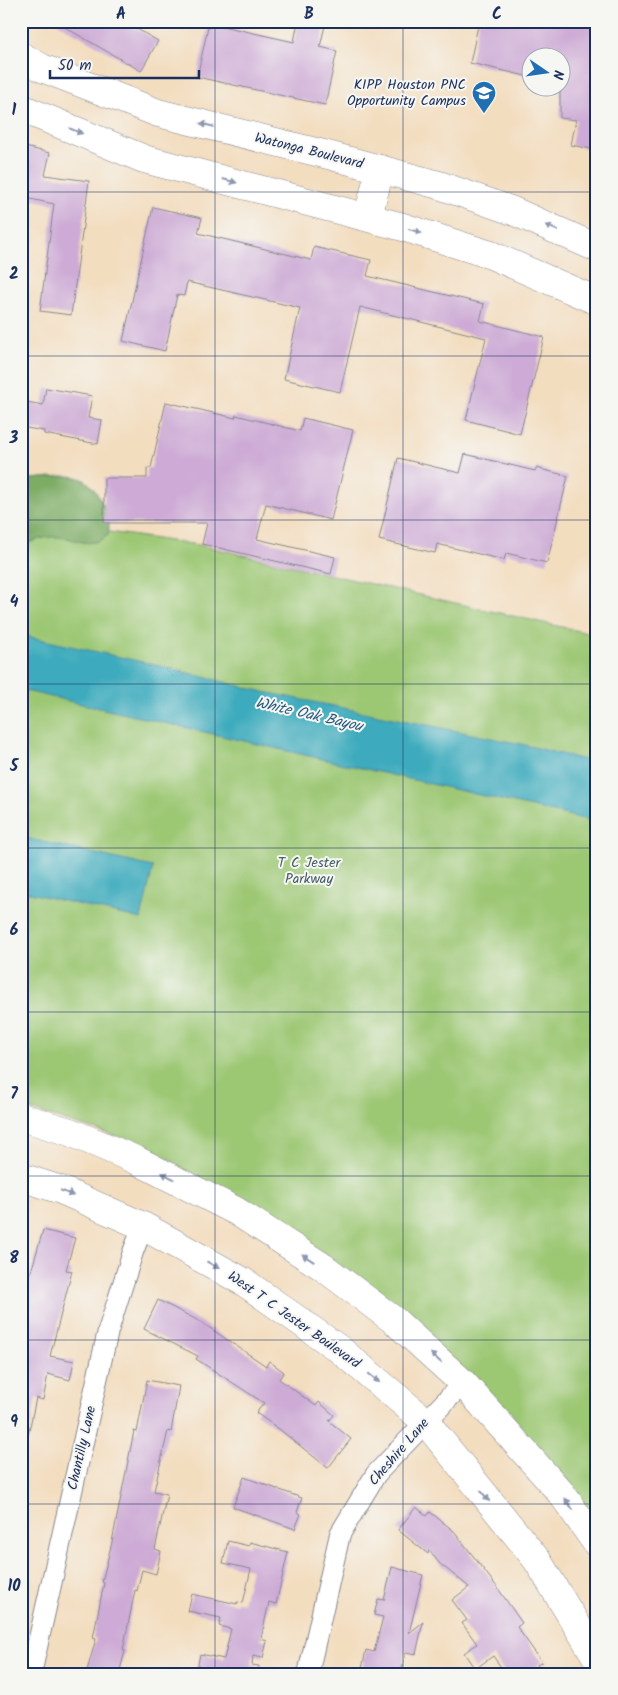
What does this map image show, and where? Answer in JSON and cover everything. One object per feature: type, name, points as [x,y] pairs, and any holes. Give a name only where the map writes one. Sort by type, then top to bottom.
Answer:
[{"type":"main road","name":"Watonga Boulevard","points":[[21,56],[42,68],[158,113],[439,185],[513,211],[597,248]]},
{"type":"main road","points":[[21,108],[144,159],[403,226],[491,255],[597,301]]},
{"type":"main road","points":[[368,217],[380,169]]},
{"type":"main road","points":[[21,1117],[70,1132],[136,1160],[236,1211],[323,1267],[396,1322],[463,1383],[562,1494],[597,1544]]},
{"type":"main road","name":"West T C Jester Boulevard","points":[[21,1177],[61,1190],[143,1226],[244,1282],[339,1348],[425,1421],[537,1560],[597,1658]]},
{"type":"street","name":"Chantilly Lane","points":[[31,1674],[108,1331],[143,1226]]},
{"type":"street","name":"Cheshire Lane","points":[[308,1674],[340,1534],[376,1474],[463,1383]]},
{"type":"green space","points":[[61,476],[81,479],[92,486],[107,514],[109,522],[108,535],[101,540],[88,543],[52,537],[21,545],[21,480]]},
{"type":"green space","name":"T C Jester Parkway","points":[[21,511],[109,532],[199,545],[597,635],[597,1523],[480,1387],[152,1154],[125,1139],[21,1107]]},
{"type":"water","name":"White Oak Bayou","points":[[21,635],[156,665],[264,692],[521,744],[597,763],[597,822],[21,690]]},
{"type":"water","points":[[21,837],[153,867],[141,919],[21,891]]},
{"type":"building","points":[[54,21],[123,21],[158,41],[141,71]]},
{"type":"building","points":[[298,21],[326,21],[320,47],[337,51],[325,105],[197,77],[209,23],[294,42]]},
{"type":"building","points":[[479,21],[597,21],[597,150],[571,145],[576,120],[560,118],[560,98],[570,98],[570,48],[520,48],[520,75],[470,63]]},
{"type":"building","points":[[21,146],[50,153],[45,175],[89,181],[71,315],[40,311],[54,204],[21,197]]},
{"type":"building","points":[[153,207],[202,218],[198,233],[311,260],[314,247],[371,260],[367,276],[484,304],[480,321],[544,337],[520,434],[466,420],[486,338],[360,307],[340,392],[284,379],[300,308],[187,282],[184,296],[177,295],[165,351],[123,341]]},
{"type":"building","points":[[46,388],[92,396],[88,418],[102,420],[98,444],[44,434],[44,431],[21,427],[21,401],[43,405]]},
{"type":"building","points":[[166,402],[235,418],[236,415],[300,431],[303,418],[353,430],[331,520],[266,504],[257,539],[335,557],[331,574],[202,544],[207,523],[104,523],[104,478],[147,478],[147,468],[151,468]]},
{"type":"building","points":[[465,454],[535,471],[536,468],[568,476],[547,563],[506,553],[504,560],[437,544],[435,553],[379,540],[398,458],[460,473]]},
{"type":"building","points":[[43,1230],[75,1238],[66,1270],[72,1271],[50,1356],[74,1361],[70,1380],[48,1374],[43,1400],[36,1398],[28,1436],[21,1435],[21,1292],[25,1293]]},
{"type":"building","points":[[158,1300],[201,1322],[266,1366],[269,1361],[284,1372],[279,1379],[316,1406],[319,1402],[334,1415],[329,1421],[351,1439],[328,1468],[256,1413],[264,1403],[196,1359],[198,1356],[144,1329]]},
{"type":"building","points":[[147,1380],[179,1386],[171,1432],[168,1431],[154,1491],[167,1494],[155,1549],[161,1551],[156,1574],[142,1570],[137,1591],[135,1590],[123,1650],[125,1651],[119,1674],[86,1674],[96,1639],[93,1638],[104,1583],[102,1582],[134,1431],[137,1432]]},
{"type":"building","points":[[244,1477],[302,1498],[297,1512],[301,1514],[295,1529],[233,1507]]},
{"type":"building","points":[[416,1507],[427,1516],[430,1512],[454,1531],[497,1587],[522,1623],[517,1627],[542,1662],[537,1665],[543,1674],[506,1674],[493,1656],[475,1669],[464,1653],[477,1644],[462,1623],[467,1620],[452,1600],[469,1587],[439,1563],[429,1550],[428,1554],[398,1530]]},
{"type":"building","points":[[228,1541],[249,1546],[250,1542],[288,1552],[276,1604],[269,1602],[261,1639],[267,1641],[263,1658],[253,1656],[252,1665],[259,1666],[258,1674],[196,1674],[200,1654],[224,1659],[231,1629],[219,1626],[221,1618],[188,1611],[192,1594],[237,1604],[237,1602],[243,1603],[251,1569],[223,1563]]},
{"type":"building","points":[[392,1567],[423,1575],[409,1633],[423,1622],[416,1654],[406,1652],[401,1674],[383,1674],[362,1669],[366,1650],[374,1652],[383,1617],[374,1615],[378,1599],[384,1600]]},
{"type":"place","name":"KIPP Houston PNC Opportunity Campus","points":[[484,114]]}]
